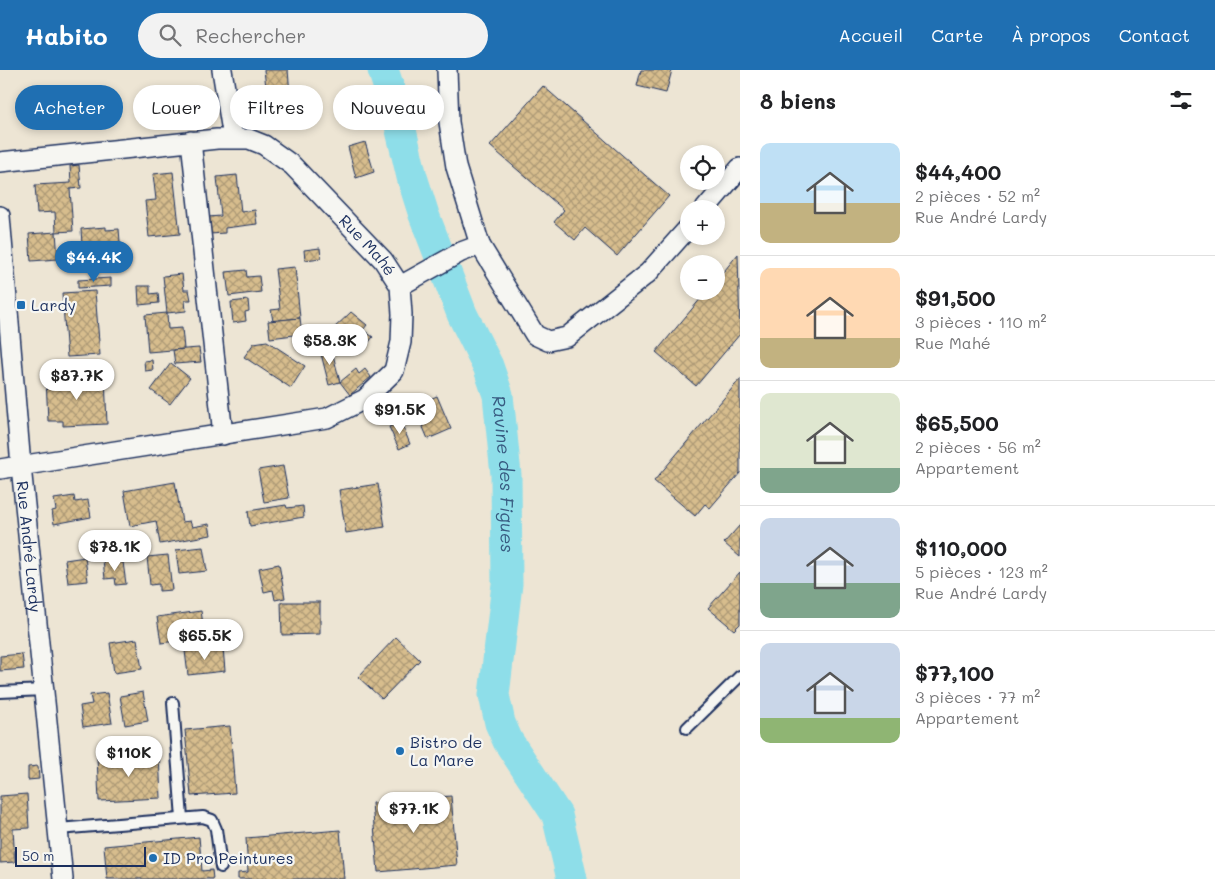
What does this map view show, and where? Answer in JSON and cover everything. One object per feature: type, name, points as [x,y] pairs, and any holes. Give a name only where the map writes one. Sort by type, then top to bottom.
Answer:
[{"type":"street","points":[[222,70],[233,138]]},
{"type":"street","points":[[447,70],[449,122],[456,167],[480,245],[535,334],[548,341],[567,336],[648,273],[680,237]]},
{"type":"street","name":"Rue Mahé","points":[[0,162],[191,140],[249,139],[264,145],[292,165],[383,260],[408,281],[402,314],[401,342],[394,371],[365,400],[326,418],[0,469]]},
{"type":"street","points":[[191,140],[223,435]]},
{"type":"street","points":[[713,200],[740,168]]},
{"type":"street","name":"Rue André Lardy","points":[[0,216],[21,466],[64,879]]},
{"type":"street","points":[[408,281],[461,252],[480,245]]},
{"type":"lane","points":[[687,728],[740,676]]},
{"type":"lane","points":[[0,692],[44,690]]},
{"type":"lane","points":[[173,703],[182,818]]},
{"type":"lane","points":[[58,829],[203,817],[212,820],[216,829],[221,867]]},
{"type":"building","points":[[264,70],[288,70],[289,85],[266,85]]},
{"type":"building","points":[[641,70],[672,70],[666,93],[637,86]]},
{"type":"building","points":[[543,86],[669,196],[617,256],[585,228],[575,240],[554,222],[564,210],[490,146]]},
{"type":"building","points":[[365,142],[374,172],[356,178],[348,147]]},
{"type":"building","points":[[79,165],[81,188],[70,189],[73,231],[56,232],[55,212],[37,213],[35,185],[71,183],[70,166]]},
{"type":"building","points":[[173,172],[180,234],[149,237],[145,201],[156,200],[153,174]]},
{"type":"building","points":[[237,175],[241,212],[255,210],[257,224],[225,228],[225,233],[210,234],[208,217],[221,216],[217,177]]},
{"type":"building","points":[[106,227],[106,230],[119,229],[121,254],[108,254],[108,259],[83,260],[81,229]]},
{"type":"building","points":[[56,232],[58,259],[31,261],[29,234]]},
{"type":"building","points":[[320,248],[321,258],[305,260],[304,250]]},
{"type":"building","points":[[738,254],[740,334],[696,386],[656,352],[699,300],[725,300],[725,270]]},
{"type":"building","points":[[121,260],[122,271],[108,272],[107,261]]},
{"type":"building","points":[[295,267],[300,318],[273,321],[271,310],[280,309],[275,269]]},
{"type":"building","points":[[246,270],[247,277],[259,276],[261,292],[229,296],[226,272]]},
{"type":"building","points":[[182,274],[184,290],[189,290],[191,300],[185,300],[186,311],[167,313],[163,276]]},
{"type":"building","points":[[111,278],[111,286],[78,288],[78,280]]},
{"type":"building","points":[[138,286],[150,286],[150,294],[158,293],[159,303],[139,305]]},
{"type":"building","points":[[95,291],[100,355],[67,357],[62,293]]},
{"type":"building","points":[[248,300],[249,311],[245,312],[246,321],[233,323],[231,302]]},
{"type":"building","points":[[351,312],[367,325],[363,330],[373,337],[360,353],[332,330]]},
{"type":"building","points":[[167,313],[168,329],[182,328],[184,349],[148,352],[145,315]]},
{"type":"building","points":[[300,318],[302,334],[270,338],[268,321]]},
{"type":"building","points":[[267,341],[305,366],[291,388],[244,357],[254,343]]},
{"type":"building","points":[[331,347],[340,382],[329,385],[320,350]]},
{"type":"building","points":[[199,348],[201,362],[175,364],[173,350]]},
{"type":"building","points":[[152,360],[153,370],[145,371],[144,361]]},
{"type":"building","points":[[171,363],[190,378],[170,404],[151,390]]},
{"type":"building","points":[[356,369],[359,374],[365,369],[371,377],[350,395],[340,382]]},
{"type":"building","points":[[105,377],[107,424],[63,426],[63,421],[48,421],[46,379]]},
{"type":"building","points":[[740,379],[740,473],[710,508],[705,504],[695,516],[654,481]]},
{"type":"building","points":[[437,396],[451,429],[428,439],[414,406]]},
{"type":"building","points":[[401,422],[410,444],[399,449],[389,427]]},
{"type":"building","points":[[283,466],[289,498],[264,502],[258,470]]},
{"type":"building","points":[[175,482],[182,522],[190,521],[192,527],[209,524],[211,535],[160,544],[156,521],[130,526],[124,491]]},
{"type":"building","points":[[378,484],[385,527],[346,533],[339,490]]},
{"type":"building","points":[[74,496],[75,502],[88,500],[91,517],[54,524],[52,511],[56,510],[54,499]]},
{"type":"building","points":[[286,505],[287,508],[303,506],[304,517],[250,526],[248,511]]},
{"type":"building","points":[[740,525],[740,557],[724,543]]},
{"type":"building","points":[[203,547],[207,571],[179,574],[176,550]]},
{"type":"building","points":[[168,555],[172,590],[159,591],[159,584],[150,585],[147,557]]},
{"type":"building","points":[[85,557],[88,581],[68,583],[65,560]]},
{"type":"building","points":[[112,558],[112,564],[123,562],[126,584],[116,585],[115,578],[105,579],[103,560]]},
{"type":"building","points":[[279,564],[285,598],[275,600],[273,590],[264,592],[259,568]]},
{"type":"building","points":[[740,572],[740,624],[734,630],[708,608]]},
{"type":"building","points":[[281,602],[320,602],[320,634],[282,635]]},
{"type":"building","points":[[201,611],[205,637],[161,643],[157,617]]},
{"type":"building","points":[[396,637],[420,660],[382,699],[358,677]]},
{"type":"building","points":[[137,639],[142,669],[114,673],[110,643]]},
{"type":"building","points":[[223,647],[225,671],[188,675],[185,651]]},
{"type":"building","points":[[22,654],[24,669],[0,671],[0,656]]},
{"type":"building","points":[[143,692],[148,721],[125,725],[120,696]]},
{"type":"building","points":[[107,693],[112,723],[83,727],[80,706],[92,704],[90,695]]},
{"type":"building","points":[[230,726],[235,793],[191,796],[185,730]]},
{"type":"building","points":[[159,755],[161,798],[99,801],[97,757]]},
{"type":"building","points":[[38,766],[39,779],[28,780],[28,767]]},
{"type":"building","points":[[27,794],[29,828],[13,829],[15,862],[0,863],[0,796]]},
{"type":"building","points":[[451,796],[457,865],[378,872],[372,803]]},
{"type":"building","points":[[340,830],[344,879],[238,879],[238,873],[248,872],[246,838]]},
{"type":"building","name":"ID Pro Peintures","points":[[199,837],[202,871],[212,870],[213,879],[107,879],[104,846]]},
{"type":"waterway","name":"Ravine des Figues","points":[[383,70],[396,109],[412,177],[424,215],[462,314],[488,366],[498,395],[506,475],[507,584],[494,695],[500,723],[508,741],[557,815],[572,879]]},
{"type":"place","name":"Lardy","points":[[21,305]]},
{"type":"place","name":"Bistro de La Mare","points":[[400,751]]},
{"type":"place","name":"ID Pro Peintures","points":[[153,858]]}]
